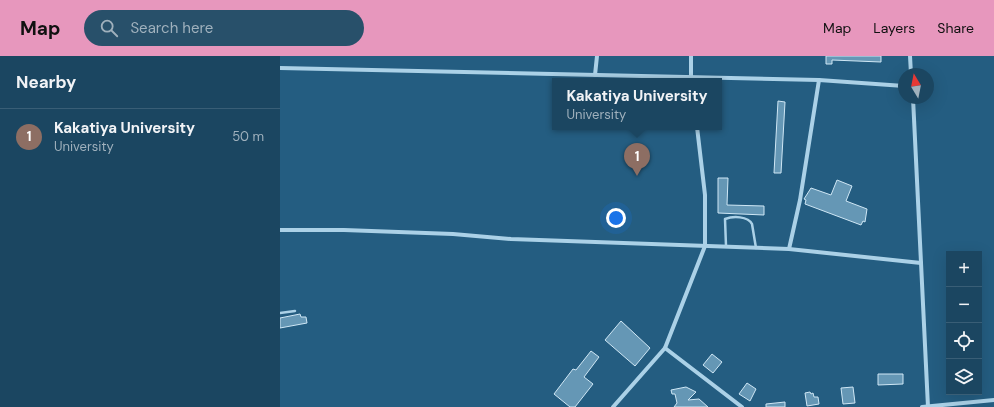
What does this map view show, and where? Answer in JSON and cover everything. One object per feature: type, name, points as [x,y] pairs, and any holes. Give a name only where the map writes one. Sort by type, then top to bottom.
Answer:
[{"type":"street","points":[[595,75],[597,56]]},
{"type":"street","points":[[691,56],[691,78]]},
{"type":"street","points":[[910,56],[911,68]]},
{"type":"street","points":[[280,68],[667,78]]},
{"type":"street","points":[[722,79],[819,80],[898,86]]},
{"type":"street","points":[[789,249],[800,200],[819,80]]},
{"type":"street","points":[[913,104],[928,407]]},
{"type":"street","points":[[612,407],[665,348],[705,246],[705,195],[697,130]]},
{"type":"street","points":[[280,230],[344,230],[453,234],[511,239],[789,249],[922,263]]},
{"type":"street","points":[[665,348],[742,407]]},
{"type":"street","points":[[922,407],[994,400]]},
{"type":"lane","points":[[726,246],[725,219],[745,218],[750,220],[752,224],[756,248]]},
{"type":"lane","points":[[280,313],[295,311]]},
{"type":"building","points":[[826,56],[881,56],[881,62],[832,60],[832,64],[826,64]]},
{"type":"building","points":[[778,101],[785,102],[781,173],[774,173]]},
{"type":"building","points":[[718,178],[728,178],[727,205],[764,206],[764,215],[718,213]]},
{"type":"building","points":[[837,180],[852,186],[846,201],[867,209],[865,222],[863,221],[861,225],[805,204],[806,200],[804,199],[811,188],[831,195]]},
{"type":"building","points":[[300,314],[301,317],[306,317],[307,323],[280,328],[280,318]]},
{"type":"building","points":[[621,321],[650,348],[635,366],[605,340]]},
{"type":"building","points":[[591,351],[599,357],[584,377],[593,384],[575,407],[570,407],[554,394],[573,369],[576,370]]},
{"type":"building","points":[[712,354],[722,362],[713,373],[703,365]]},
{"type":"building","points":[[878,374],[903,374],[903,384],[878,385]]},
{"type":"building","points":[[747,383],[756,389],[750,401],[739,394]]},
{"type":"building","points":[[686,387],[696,392],[688,400],[699,399],[708,407],[674,407],[677,403],[675,394],[672,394],[671,390]]},
{"type":"building","points":[[853,387],[855,403],[843,404],[841,388]]},
{"type":"building","points":[[810,392],[811,394],[813,393],[814,397],[818,397],[819,404],[807,406],[805,393]]},
{"type":"building","points":[[785,402],[785,407],[766,407],[766,404]]},
{"type":"place","name":"Kakatiya University","points":[[637,176]]}]
